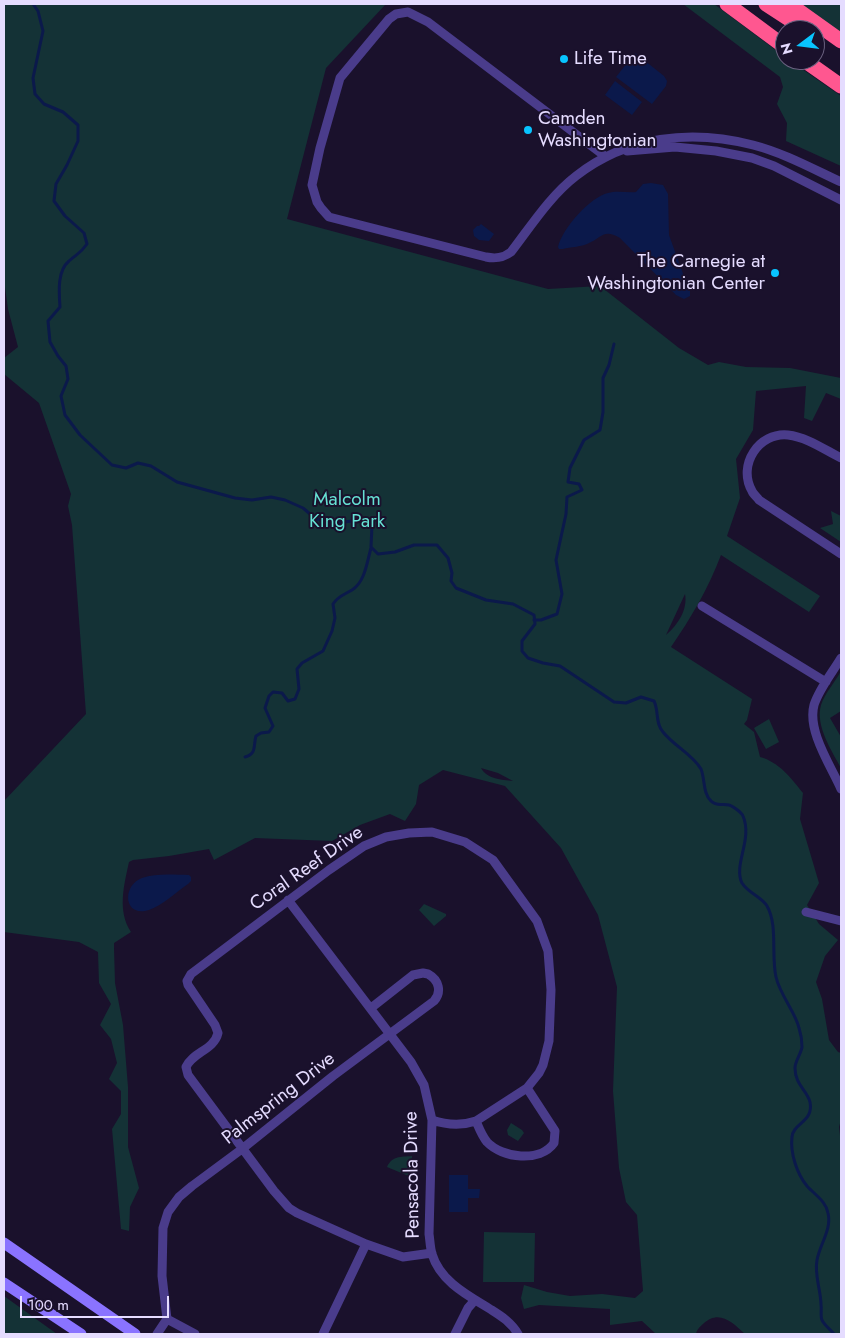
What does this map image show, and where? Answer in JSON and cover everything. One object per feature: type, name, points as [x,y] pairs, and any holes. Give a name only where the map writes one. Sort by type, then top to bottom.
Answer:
[{"type":"highway","points":[[727,4],[775,40]]},
{"type":"highway","points":[[766,4],[791,20]]},
{"type":"highway","points":[[789,4],[841,41]]},
{"type":"highway","points":[[825,42],[841,52]]},
{"type":"highway","points":[[818,70],[841,86]]},
{"type":"main road","points":[[4,1242],[135,1334]]},
{"type":"main road","points":[[4,1283],[81,1334]]},
{"type":"street","points":[[606,157],[428,22],[408,12],[396,14],[389,20],[340,78],[320,148],[312,185],[320,208],[329,216],[496,258],[506,256],[511,252],[550,202],[576,176],[627,146],[648,141],[673,137],[697,137],[754,145],[778,153],[841,182]]},
{"type":"street","points":[[621,150],[628,152],[675,147],[716,151],[752,158],[774,166],[841,200]]},
{"type":"street","points":[[841,458],[800,437],[778,434],[763,442],[751,454],[748,465],[748,479],[752,491],[759,500],[841,554]]},
{"type":"street","points":[[702,606],[826,682]]},
{"type":"street","points":[[841,658],[826,682],[814,707],[812,719],[816,736],[841,789]]},
{"type":"street","name":"Coral Reef Drive","points":[[242,1149],[187,1071],[186,1067],[190,1060],[211,1045],[218,1033],[215,1025],[190,988],[187,981],[191,974],[288,900],[364,846],[386,837],[432,832],[465,842],[493,860],[537,921],[548,951],[551,990],[548,1041],[543,1065],[527,1088],[476,1121],[468,1124],[443,1124],[432,1120]]},
{"type":"street","name":"Pensacola Drive","points":[[288,900],[411,1062],[424,1086],[432,1120],[430,1215],[432,1253],[437,1265],[457,1288],[505,1318],[518,1334]]},
{"type":"street","points":[[806,912],[841,921]]},
{"type":"street","name":"Palmspring Drive","points":[[166,1319],[162,1267],[163,1228],[168,1212],[179,1197],[340,1071],[434,1002],[438,993],[437,983],[428,974],[418,973],[371,1008]]},
{"type":"street","points":[[476,1121],[488,1142],[503,1153],[532,1155],[547,1150],[554,1143],[555,1131],[527,1088]]},
{"type":"street","points":[[242,1149],[289,1208],[366,1244],[403,1258],[432,1253]]},
{"type":"street","points":[[322,1334],[366,1244]]},
{"type":"street","points":[[455,1334],[474,1300]]},
{"type":"street","points":[[157,1334],[166,1319],[195,1334]]},
{"type":"green space","name":"Malcolm King Park","points":[[4,4],[386,4],[326,68],[287,219],[548,289],[600,286],[679,348],[708,365],[719,362],[746,367],[790,368],[841,378],[841,399],[826,393],[812,421],[804,418],[806,386],[756,391],[753,430],[736,459],[740,498],[727,536],[820,596],[809,612],[721,555],[699,603],[671,647],[752,699],[747,720],[744,724],[754,732],[760,757],[779,767],[803,793],[800,819],[819,883],[807,905],[819,924],[838,940],[825,956],[816,982],[822,999],[829,1040],[838,1052],[841,1053],[841,1120],[839,1127],[841,1144],[841,1334],[745,1334],[735,1325],[720,1317],[703,1324],[696,1334],[656,1334],[642,1321],[610,1325],[610,1309],[539,1305],[524,1309],[521,1298],[524,1285],[570,1296],[602,1294],[635,1298],[643,1291],[637,1215],[626,1202],[619,1168],[613,1091],[617,987],[598,915],[561,848],[505,786],[443,770],[419,785],[416,804],[405,821],[390,814],[360,825],[332,841],[255,838],[214,860],[209,849],[129,862],[123,907],[131,932],[114,943],[115,983],[123,1025],[128,1087],[128,1147],[139,1188],[130,1207],[129,1231],[121,1229],[112,1129],[121,1114],[121,1091],[109,1079],[117,1063],[111,1039],[100,1025],[111,1004],[99,983],[98,952],[79,942],[4,932],[4,801],[86,714],[72,525],[68,506],[71,494],[39,403],[4,374],[4,358],[18,347],[8,309],[4,280]],"holes":[[[685,594],[686,600],[681,616],[666,635]],[[481,768],[498,773],[513,781],[491,777]]]},
{"type":"green space","points":[[683,4],[714,4],[775,50],[775,70],[803,70],[841,96],[841,166],[786,141],[787,123],[777,104],[783,87],[780,77]]},
{"type":"green space","points":[[799,4],[841,4],[841,35],[825,23],[825,20],[821,20]]},
{"type":"green space","points":[[831,511],[841,516],[841,542],[820,528],[833,524]]},
{"type":"green space","points":[[841,671],[841,711],[830,718],[841,737],[841,768],[825,738],[820,721],[820,713],[825,696]]},
{"type":"green space","points":[[769,719],[779,742],[766,749],[754,728]]},
{"type":"green space","points":[[424,904],[446,914],[446,916],[434,926],[419,910]]},
{"type":"green space","points":[[511,1123],[524,1133],[518,1141],[508,1135],[507,1130]]},
{"type":"green space","points":[[412,1156],[411,1177],[387,1167],[394,1159]]},
{"type":"green space","points":[[484,1232],[535,1233],[534,1282],[483,1282]]},
{"type":"green space","points":[[4,1296],[57,1334],[4,1334]]},
{"type":"shaded area","points":[[635,53],[664,76],[667,81],[666,86],[652,104],[616,77]]},
{"type":"shaded area","points":[[615,81],[642,102],[632,115],[605,95]]},
{"type":"shaded area","points":[[643,184],[663,185],[668,194],[669,235],[686,282],[690,288],[690,296],[684,299],[676,295],[620,238],[614,235],[603,235],[581,246],[563,249],[558,247],[571,223],[593,201],[611,192],[636,192]]},
{"type":"shaded area","points":[[481,224],[494,234],[489,241],[479,240],[474,236],[473,230]]},
{"type":"shaded area","points":[[159,875],[189,875],[191,881],[188,884],[154,908],[140,911],[130,905],[128,900],[131,887],[142,878]]},
{"type":"shaded area","points":[[449,1175],[468,1175],[468,1189],[480,1189],[479,1198],[468,1198],[468,1212],[449,1212]]},
{"type":"waterway","points":[[33,4],[38,11],[43,31],[33,78],[35,94],[44,104],[63,112],[78,125],[78,141],[56,184],[54,201],[65,216],[84,233],[87,244],[62,270],[59,295],[60,307],[48,321],[50,342],[66,366],[68,379],[61,396],[65,415],[80,435],[112,465],[126,468],[138,463],[151,466],[177,482],[235,498],[252,500],[271,497],[285,500],[303,508],[316,519],[337,523],[366,519],[372,525],[371,547],[378,554],[395,552],[414,545],[437,545],[448,558],[452,573],[451,581],[456,588],[486,600],[513,604],[534,615],[535,624],[522,641],[522,651],[528,658],[560,666],[614,702],[626,703],[641,697],[654,701],[658,721],[667,737],[693,759],[701,769],[708,798],[715,804],[731,806],[742,815],[746,834],[740,876],[742,883],[748,890],[767,906],[772,922],[776,977],[795,1016],[801,1035],[802,1047],[795,1065],[796,1074],[810,1102],[810,1109],[809,1114],[793,1132],[792,1150],[800,1176],[823,1202],[828,1213],[828,1225],[818,1254],[816,1271],[821,1299],[821,1318],[834,1334]]},
{"type":"waterway","points":[[534,620],[541,620],[557,614],[562,594],[556,560],[566,514],[567,497],[582,490],[579,484],[568,482],[570,468],[584,440],[600,430],[603,412],[603,378],[609,365],[614,344]]},
{"type":"waterway","points":[[245,757],[253,752],[256,736],[269,732],[273,726],[265,708],[269,696],[273,692],[282,693],[288,701],[295,699],[299,689],[297,669],[302,663],[323,651],[332,631],[335,618],[333,604],[339,597],[352,590],[360,582],[371,548]]},
{"type":"place","name":"Life Time","points":[[564,59]]},
{"type":"place","name":"Camden Washingtonian","points":[[528,130]]},
{"type":"place","name":"The Carnegie at Washingtonian Center","points":[[775,273]]}]
